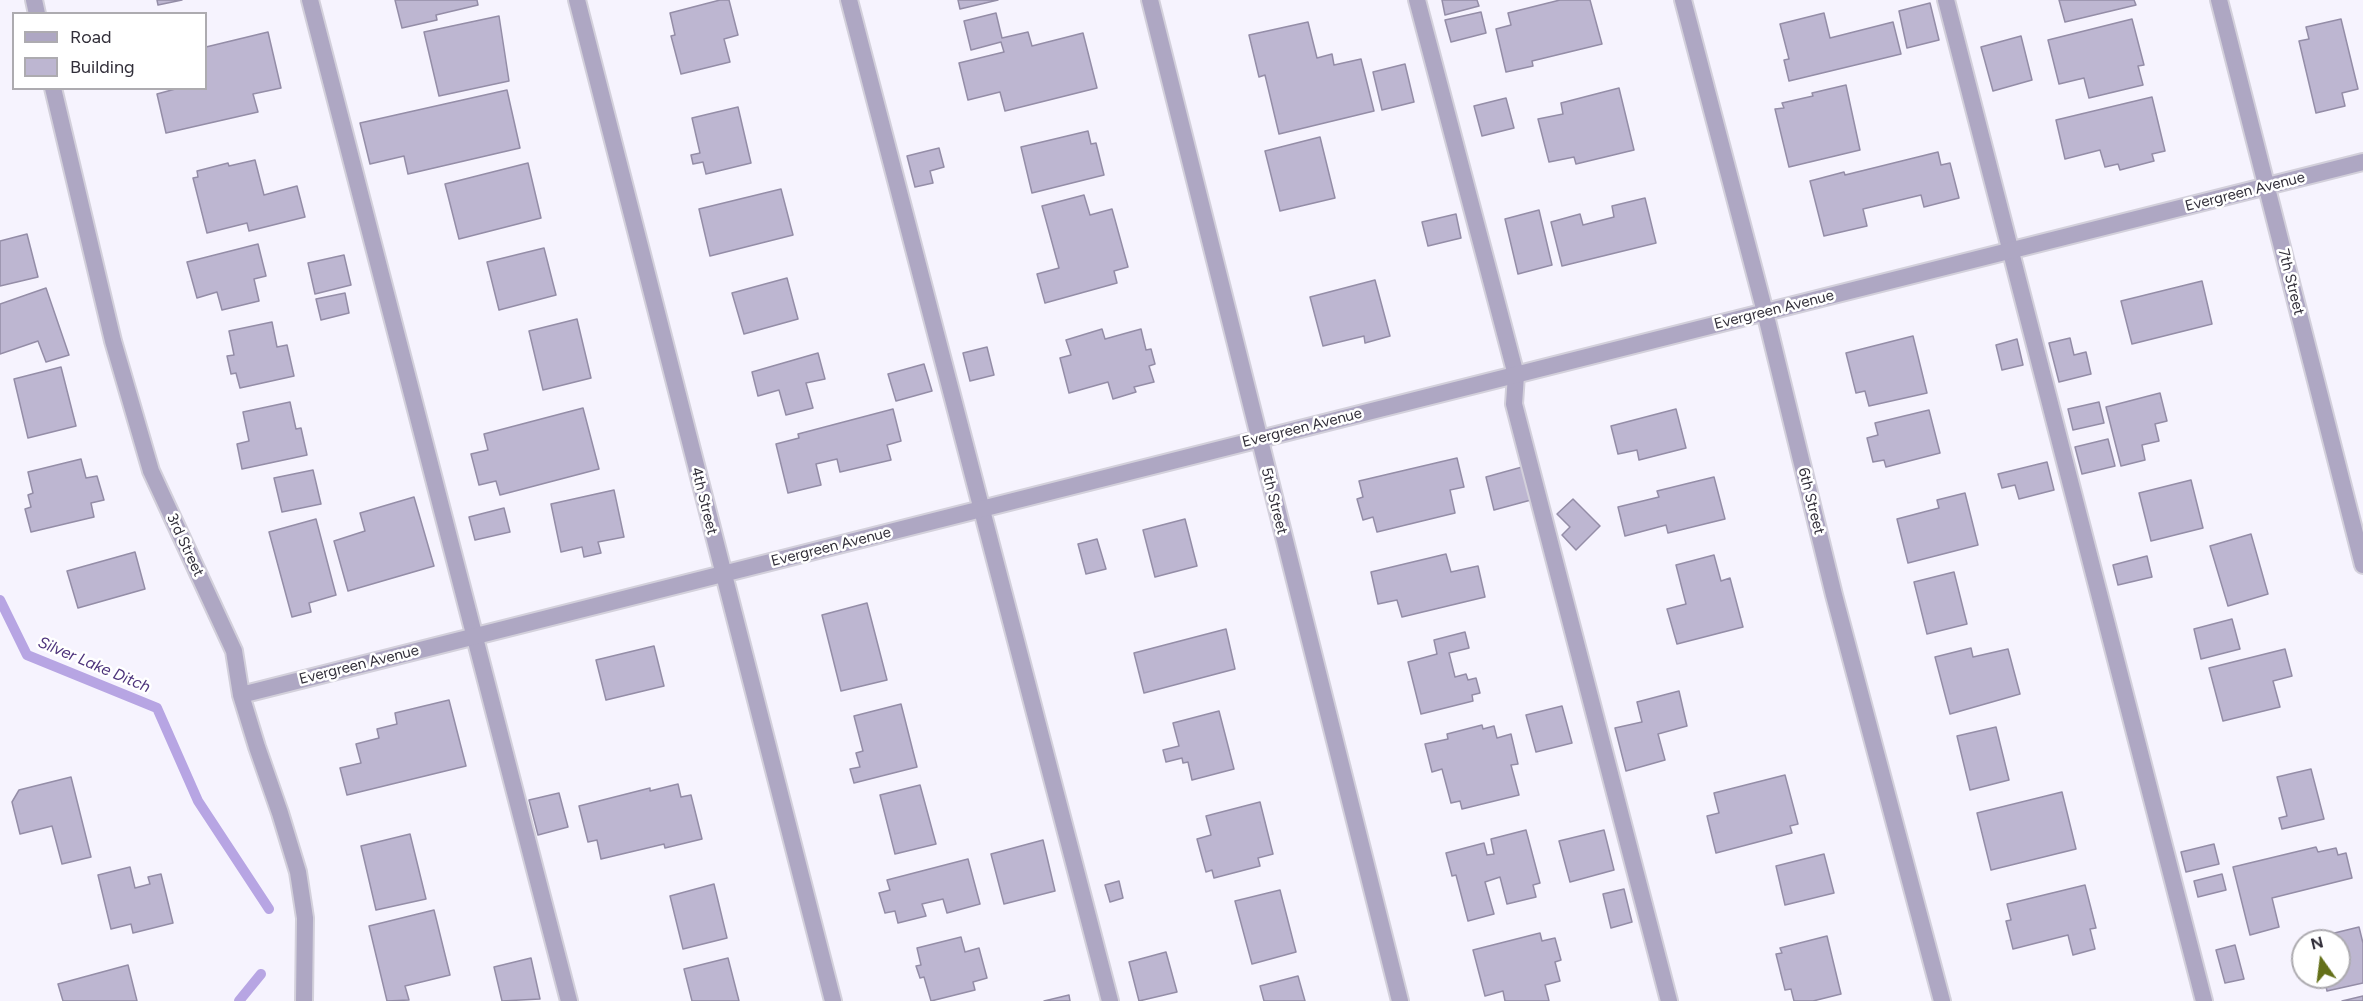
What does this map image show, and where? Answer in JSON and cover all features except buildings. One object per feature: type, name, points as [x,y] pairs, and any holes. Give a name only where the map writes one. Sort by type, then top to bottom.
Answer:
[{"type":"street","points":[[310,0],[569,1001]]},
{"type":"street","name":"4th Street","points":[[577,0],[832,1001]]},
{"type":"street","points":[[849,0],[1110,1001]]},
{"type":"street","name":"5th Street","points":[[1150,0],[1400,1001]]},
{"type":"street","points":[[1418,0],[1516,375],[1514,404],[1669,1001]]},
{"type":"street","name":"6th Street","points":[[1683,0],[1834,595],[1942,1001]]},
{"type":"street","points":[[1946,0],[2204,1001]]},
{"type":"street","name":"7th Street","points":[[2219,0],[2363,565]]},
{"type":"street","name":"3rd Street","points":[[53,90],[113,341],[151,471],[234,651],[241,695],[298,872],[305,918],[304,1001]]},
{"type":"street","name":"Evergreen Avenue","points":[[241,695],[2363,162]]},
{"type":"waterway","name":"Silver Lake Ditch","points":[[0,600],[27,655],[157,708],[198,801],[269,909]]},
{"type":"waterway","name":"Silver Lake Ditch","points":[[239,1001],[261,974]]}]
